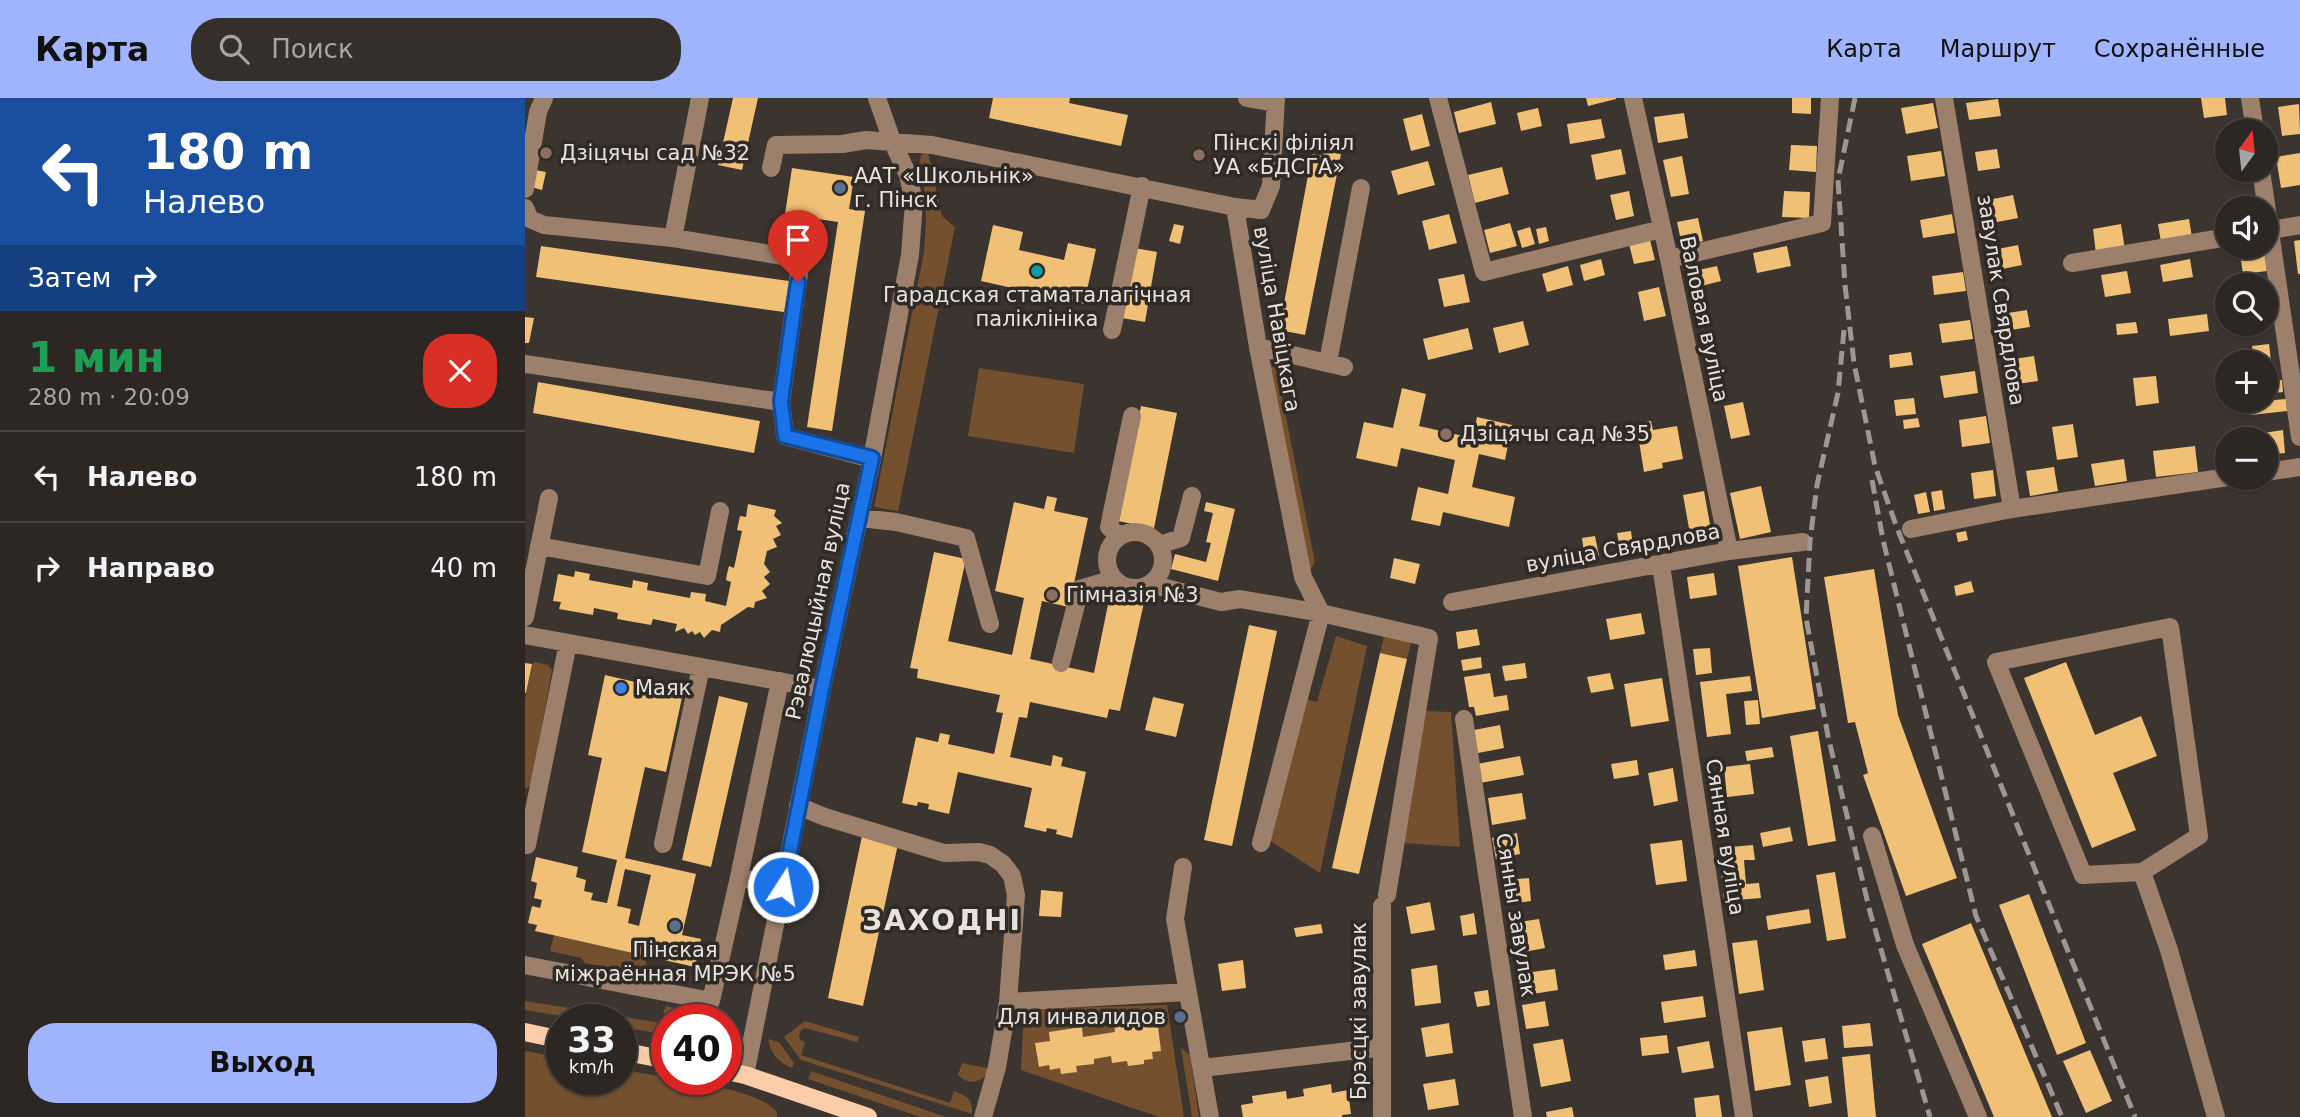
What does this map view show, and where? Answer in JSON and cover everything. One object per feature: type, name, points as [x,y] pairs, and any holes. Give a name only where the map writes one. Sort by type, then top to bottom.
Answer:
[{"type":"main road","points":[[525,1032],[546,1037]]},
{"type":"main road","points":[[742,1075],[868,1117]]},
{"type":"street","points":[[525,189],[538,112],[544,98]]},
{"type":"street","points":[[673,238],[700,98]]},
{"type":"street","name":"Рэвалюцыйная вуліца","points":[[745,1075],[904,293],[914,202],[908,175],[892,141],[877,98]]},
{"type":"street","points":[[1235,207],[1261,210],[1271,186],[1276,101],[1247,98]]},
{"type":"street","points":[[1438,98],[1484,272],[1662,229]]},
{"type":"street","name":"Валовая вуліца","points":[[1633,98],[1729,551]]},
{"type":"street","points":[[1669,259],[1822,223],[1830,98]]},
{"type":"street","name":"завулак Свярдлова","points":[[1944,98],[2012,509]]},
{"type":"street","points":[[2250,98],[2253,119]]},
{"type":"street","name":"вуліца Навіцкага","points":[[771,168],[776,145],[892,141],[932,145],[1235,207],[1258,347],[1303,577],[1321,613]]},
{"type":"street","points":[[1112,330],[1142,186]]},
{"type":"street","points":[[1258,347],[1336,364],[1361,188]]},
{"type":"street","points":[[525,208],[530,219],[544,225],[673,238],[801,259],[781,401],[785,436],[872,458]]},
{"type":"street","points":[[2278,229],[2300,225]]},
{"type":"street","points":[[2072,263],[2215,239]]},
{"type":"street","points":[[2273,259],[2300,437]]},
{"type":"street","points":[[525,364],[781,401]]},
{"type":"street","points":[[1119,536],[1109,527],[1132,416]]},
{"type":"street","points":[[2278,470],[2300,467]]},
{"type":"street","points":[[1911,529],[2012,509],[2215,479]]},
{"type":"street","points":[[1159,545],[1181,538],[1192,496]]},
{"type":"street","points":[[525,617],[549,498]]},
{"type":"street","points":[[539,546],[706,576],[720,511]]},
{"type":"street","points":[[860,518],[896,522],[966,538],[990,624]]},
{"type":"street","points":[[1137,531],[1153,538],[1159,545],[1163,553],[1162,571],[1150,584],[1131,588],[1114,579],[1107,562],[1108,552],[1119,536],[1137,531]]},
{"type":"street","name":"вуліца Свярдлова","points":[[1452,602],[1729,551],[1803,542]]},
{"type":"street","name":"Сянная вуліца","points":[[1661,565],[1744,1117]]},
{"type":"street","points":[[1061,663],[1080,589],[1114,579]]},
{"type":"street","points":[[1150,584],[1221,602],[1240,600],[1321,613],[1261,843]]},
{"type":"street","name":"Брэсцкі завулак","points":[[1321,613],[1429,638],[1384,900],[1382,1117]]},
{"type":"street","points":[[2170,627],[2199,836],[2142,872],[2083,875],[1997,662],[2170,627]]},
{"type":"street","points":[[525,635],[822,689]]},
{"type":"street","points":[[527,845],[531,804],[568,643]]},
{"type":"street","points":[[663,844],[701,667]]},
{"type":"street","points":[[525,965],[711,1001],[781,681]]},
{"type":"street","name":"Сянны завулак","points":[[1464,719],[1523,1117]]},
{"type":"street","points":[[798,806],[825,817],[944,853],[979,852],[990,855],[1003,864],[1012,876],[1016,895],[1008,1002],[997,1067],[983,1117]]},
{"type":"street","points":[[1872,836],[1905,945],[1978,1117]]},
{"type":"street","points":[[1183,867],[1175,919],[1210,1117]]},
{"type":"street","points":[[2142,872],[2169,950],[2216,1117]]},
{"type":"street","points":[[739,877],[783,887]]},
{"type":"street","points":[[1008,1002],[1188,992]]},
{"type":"street","points":[[1202,1068],[1376,1048]]},
{"type":"shaded area","points":[[928,152],[942,216],[955,227],[898,511],[874,507],[924,252],[925,193],[919,165],[921,155]]},
{"type":"shaded area","points":[[1275,362],[1315,562],[1307,571],[1269,368],[1271,363]]},
{"type":"shaded area","points":[[979,368],[1084,384],[1074,453],[968,436]]},
{"type":"shaded area","points":[[1385,632],[1412,638],[1407,659],[1380,653]]},
{"type":"shaded area","points":[[1336,636],[1367,646],[1320,873],[1269,840],[1305,699],[1317,702]]},
{"type":"shaded area","points":[[535,662],[548,665],[552,670],[532,780],[530,786],[525,789],[525,700],[532,664]]},
{"type":"shaded area","points":[[1424,711],[1451,712],[1460,847],[1403,843]]},
{"type":"shaded area","points":[[554,935],[647,956],[644,975],[585,963],[581,958],[550,951]]},
{"type":"shaded area","points":[[525,1001],[546,1004],[546,1014],[525,1010]]},
{"type":"shaded area","points":[[1167,1005],[1184,1117],[1159,1117],[1021,1070],[1024,1009]]},
{"type":"shaded area","points":[[637,1019],[651,1021],[651,1032],[637,1030]]},
{"type":"shaded area","points":[[805,1021],[859,1037],[857,1042],[805,1028],[799,1035],[800,1040],[805,1042],[801,1055],[950,1103],[954,1091],[969,1099],[972,1114],[801,1060],[784,1037]]},
{"type":"shaded area","points":[[768,1039],[779,1042],[794,1063],[792,1068],[776,1057]]},
{"type":"shaded area","points":[[1181,1048],[1190,1055],[1199,1117],[1192,1117]]},
{"type":"shaded area","points":[[525,1051],[546,1055],[546,1095],[637,1095],[637,1072],[651,1075],[651,1095],[742,1093],[769,1105],[777,1112],[777,1117],[525,1117]]},
{"type":"shaded area","points":[[962,1063],[987,1068],[989,1071],[975,1082],[967,1081],[958,1075]]},
{"type":"shaded area","points":[[811,1071],[946,1117],[920,1117],[808,1079]]},
{"type":"building","points":[[733,98],[758,98],[742,170],[718,165]]},
{"type":"building","points":[[993,98],[1070,98],[1069,103],[1128,115],[1121,146],[989,118]]},
{"type":"building","points":[[1586,98],[1616,98],[1616,99],[1588,106]]},
{"type":"building","points":[[1792,98],[1811,98],[1811,114],[1792,113]]},
{"type":"building","points":[[2201,98],[2225,98],[2227,115],[2204,118]]},
{"type":"building","points":[[1998,99],[2001,116],[1969,120],[1966,103]]},
{"type":"building","points":[[1491,102],[1496,124],[1459,133],[1454,112]]},
{"type":"building","points":[[1933,103],[1938,128],[1906,134],[1901,108]]},
{"type":"building","points":[[2299,104],[2300,134],[2282,136],[2278,107]]},
{"type":"building","points":[[1538,108],[1542,126],[1521,131],[1517,113]]},
{"type":"building","points":[[1684,113],[1688,138],[1658,143],[1654,117]]},
{"type":"building","points":[[1422,114],[1430,146],[1411,151],[1403,119]]},
{"type":"building","points":[[1601,119],[1605,138],[1570,144],[1567,124]]},
{"type":"building","points":[[1791,145],[1817,146],[1816,172],[1789,170]]},
{"type":"building","points":[[1621,149],[1626,174],[1596,180],[1591,155]]},
{"type":"building","points":[[1997,149],[2000,168],[1978,171],[1975,152]]},
{"type":"building","points":[[1324,151],[1341,154],[1305,335],[1279,330],[1312,154],[1323,156]]},
{"type":"building","points":[[1941,151],[1945,176],[1911,181],[1907,156]]},
{"type":"building","points":[[2300,153],[2300,185],[2281,188],[2279,156]]},
{"type":"building","points":[[1682,156],[1689,194],[1671,197],[1663,160]]},
{"type":"building","points":[[1428,161],[1435,185],[1398,195],[1391,171]]},
{"type":"building","points":[[1502,167],[1509,194],[1475,203],[1468,175]]},
{"type":"building","points":[[792,168],[854,177],[849,209],[865,211],[832,431],[807,427],[838,222],[785,214]]},
{"type":"building","points":[[535,170],[546,172],[542,190],[531,187]]},
{"type":"building","points":[[1629,191],[1634,216],[1616,220],[1610,195]]},
{"type":"building","points":[[1784,191],[1810,192],[1809,218],[1782,217]]},
{"type":"building","points":[[2013,195],[2018,218],[1987,224],[1983,201]]},
{"type":"building","points":[[1449,214],[1457,243],[1429,250],[1422,221]]},
{"type":"building","points":[[1952,214],[1955,233],[1923,238],[1920,220]]},
{"type":"building","points":[[1698,218],[1703,241],[1682,246],[1677,222]]},
{"type":"building","points":[[2189,219],[2192,237],[2161,242],[2158,224]]},
{"type":"building","points":[[1510,223],[1517,246],[1490,253],[1484,230]]},
{"type":"building","points":[[1174,224],[1184,226],[1180,244],[1169,241]]},
{"type":"building","points":[[2121,224],[2125,250],[2096,254],[2093,229]]},
{"type":"building","name":"Гарадская стаматалагічная паліклініка","points":[[993,225],[1023,232],[1019,250],[1064,260],[1068,243],[1096,249],[1084,304],[981,281]]},
{"type":"building","points":[[1530,227],[1535,244],[1522,248],[1517,231]]},
{"type":"building","points":[[1546,227],[1549,241],[1539,244],[1536,229]]},
{"type":"building","points":[[1650,240],[1655,260],[1634,264],[1629,244]]},
{"type":"building","points":[[2300,240],[2300,274],[2298,274],[2294,241]]},
{"type":"building","points":[[2018,245],[2022,265],[1993,271],[1988,251]]},
{"type":"building","points":[[541,246],[789,281],[784,312],[536,277]]},
{"type":"building","points":[[1787,246],[1791,266],[1757,273],[1753,253]]},
{"type":"building","points":[[1135,248],[1157,252],[1145,322],[1122,318]]},
{"type":"building","points":[[1601,259],[1605,275],[1584,281],[1580,265]]},
{"type":"building","points":[[2190,259],[2193,277],[2163,282],[2160,265]]},
{"type":"building","points":[[2241,259],[2265,259],[2267,271],[2243,273]]},
{"type":"building","points":[[1568,266],[1573,285],[1547,292],[1542,274]]},
{"type":"building","points":[[1717,266],[1721,281],[1693,288],[1689,272]]},
{"type":"building","points":[[2127,271],[2131,293],[2105,297],[2101,275]]},
{"type":"building","points":[[1963,272],[1966,291],[1934,295],[1932,276]]},
{"type":"building","points":[[1464,274],[1470,302],[1444,307],[1438,279]]},
{"type":"building","points":[[1659,287],[1666,316],[1644,321],[1638,292]]},
{"type":"building","points":[[1155,289],[1167,291],[1166,299],[1153,298]]},
{"type":"building","points":[[2027,310],[2030,327],[2004,331],[2001,314]]},
{"type":"building","points":[[2207,314],[2209,331],[2170,336],[2168,319]]},
{"type":"building","points":[[525,317],[534,318],[529,343],[525,343]]},
{"type":"building","points":[[1970,320],[1973,339],[1942,343],[1939,324]]},
{"type":"building","points":[[1523,321],[1529,345],[1499,353],[1493,328]]},
{"type":"building","points":[[2136,322],[2138,333],[2117,335],[2116,324]]},
{"type":"building","points":[[1468,328],[1473,349],[1428,360],[1423,339]]},
{"type":"building","points":[[2269,344],[2270,350],[2252,350],[2252,346]]},
{"type":"building","points":[[1911,352],[1913,365],[1890,368],[1889,355]]},
{"type":"building","points":[[2034,356],[2038,381],[2011,385],[2007,360]]},
{"type":"building","points":[[1975,371],[1978,393],[1944,398],[1940,376]]},
{"type":"building","points":[[2156,376],[2159,403],[2136,406],[2133,378]]},
{"type":"building","points":[[2278,380],[2282,380],[2283,392],[2278,393]]},
{"type":"building","points":[[538,382],[760,421],[754,453],[533,413]]},
{"type":"building","points":[[1402,388],[1426,394],[1419,426],[1472,438],[1477,417],[1512,425],[1505,460],[1479,454],[1472,487],[1515,497],[1509,527],[1443,512],[1440,526],[1411,520],[1418,487],[1448,494],[1455,460],[1401,448],[1397,467],[1356,458],[1364,422],[1393,428]]},
{"type":"building","points":[[1914,398],[1916,414],[1896,416],[1894,400]]},
{"type":"building","points":[[2286,399],[2287,411],[2278,412],[2278,400]]},
{"type":"building","points":[[1743,402],[1750,435],[1731,439],[1724,406]]},
{"type":"building","points":[[1141,406],[1177,413],[1154,528],[1118,521]]},
{"type":"building","points":[[1986,416],[1990,443],[1962,447],[1959,420]]},
{"type":"building","points":[[1918,418],[1920,427],[1904,429],[1903,420]]},
{"type":"building","points":[[1651,421],[1653,430],[1677,426],[1683,459],[1662,463],[1663,468],[1644,472],[1636,423]]},
{"type":"building","points":[[2073,424],[2078,457],[2057,460],[2052,427]]},
{"type":"building","points":[[2283,430],[2285,453],[2278,454],[2278,431]]},
{"type":"building","points":[[2195,446],[2198,472],[2156,477],[2153,451]]},
{"type":"building","points":[[2124,459],[2127,481],[2095,486],[2091,464]]},
{"type":"building","points":[[2054,467],[2058,491],[2030,496],[2026,471]]},
{"type":"building","points":[[1993,470],[1996,496],[1974,499],[1971,473]]},
{"type":"building","points":[[1761,486],[1771,532],[1740,539],[1730,493]]},
{"type":"building","points":[[1942,490],[1945,509],[1934,511],[1931,492]]},
{"type":"building","points":[[1704,491],[1713,541],[1692,545],[1683,495]]},
{"type":"building","points":[[1926,492],[1930,512],[1918,514],[1914,495]]},
{"type":"building","points":[[1047,496],[1057,498],[1054,511],[1088,518],[1069,607],[1042,601],[1030,659],[1094,673],[1111,590],[1145,598],[1120,711],[1109,709],[1107,718],[1030,702],[1027,718],[1019,717],[1010,757],[1051,766],[1053,755],[1063,758],[1061,766],[1086,772],[1072,838],[1056,834],[1057,830],[1047,828],[1046,832],[1024,827],[1032,788],[958,772],[949,814],[928,809],[929,804],[918,802],[917,806],[902,803],[916,737],[938,742],[940,733],[950,735],[948,744],[994,754],[1003,713],[996,712],[1000,695],[917,678],[918,669],[910,668],[934,552],[966,559],[948,641],[1012,655],[1024,598],[995,591],[1014,502],[1044,509]]},
{"type":"building","points":[[1206,502],[1235,509],[1218,581],[1171,569],[1175,554],[1206,562],[1211,543],[1206,542],[1213,513],[1204,511]]},
{"type":"building","points":[[748,504],[776,510],[774,516],[782,523],[776,526],[781,535],[773,539],[777,547],[767,551],[764,564],[770,572],[764,577],[770,584],[762,591],[767,598],[755,602],[754,608],[748,607],[721,625],[720,632],[712,630],[704,638],[700,632],[695,635],[692,631],[688,634],[684,628],[675,632],[677,624],[653,619],[651,625],[617,619],[618,613],[594,608],[593,615],[559,609],[561,602],[553,601],[558,574],[574,577],[575,571],[590,574],[589,580],[632,588],[633,580],[648,583],[647,590],[690,598],[691,592],[706,594],[705,601],[726,606],[731,582],[726,580],[727,574],[729,566],[734,568],[742,531],[737,530],[740,516],[746,517]]},
{"type":"building","points":[[1631,531],[1634,552],[1621,555],[1617,533]]},
{"type":"building","points":[[1966,531],[1968,540],[1958,542],[1956,533]]},
{"type":"building","points":[[1595,536],[1599,556],[1585,559],[1582,538]]},
{"type":"building","points":[[1792,557],[1816,709],[1762,718],[1738,566]]},
{"type":"building","points":[[1394,558],[1420,564],[1415,584],[1390,578]]},
{"type":"building","points":[[1874,569],[1898,715],[1957,878],[1906,896],[1863,775],[1868,773],[1855,722],[1848,723],[1824,577]]},
{"type":"building","points":[[1714,573],[1717,595],[1690,599],[1687,577]]},
{"type":"building","points":[[1971,581],[1974,592],[1956,596],[1954,586]]},
{"type":"building","points":[[1641,613],[1645,634],[1610,640],[1606,619]]},
{"type":"building","points":[[1249,625],[1277,631],[1232,846],[1204,840]]},
{"type":"building","points":[[1477,629],[1480,645],[1458,649],[1456,632]]},
{"type":"building","points":[[1710,648],[1712,673],[1696,675],[1693,649]]},
{"type":"building","points":[[1380,653],[1407,659],[1359,874],[1332,868]]},
{"type":"building","points":[[1481,657],[1482,668],[1463,671],[1461,660]]},
{"type":"building","points":[[2066,662],[2095,735],[2141,716],[2157,756],[2113,773],[2136,830],[2092,848],[2024,678]]},
{"type":"building","points":[[525,663],[532,664],[526,693],[525,693]]},
{"type":"building","points":[[1525,663],[1527,678],[1505,681],[1502,666]]},
{"type":"building","points":[[1490,673],[1494,697],[1507,695],[1509,710],[1476,716],[1474,707],[1469,707],[1464,677]]},
{"type":"building","points":[[1610,673],[1614,689],[1591,693],[1587,677]]},
{"type":"building","points":[[605,675],[683,693],[666,772],[645,767],[625,858],[696,874],[682,935],[701,939],[695,967],[535,931],[537,925],[528,923],[532,906],[540,908],[542,900],[534,898],[537,883],[531,881],[536,857],[578,867],[576,877],[586,880],[584,891],[593,893],[591,900],[607,903],[617,860],[582,852],[602,758],[588,755]],"holes":[[[625,869],[651,875],[639,926],[628,923],[631,909],[617,906]]]},
{"type":"building","points":[[1750,676],[1752,691],[1726,694],[1731,734],[1707,737],[1700,682]]},
{"type":"building","points":[[1662,678],[1669,721],[1631,727],[1624,684]]},
{"type":"building","points":[[719,696],[748,703],[711,867],[682,860]]},
{"type":"building","points":[[1153,697],[1184,704],[1176,737],[1145,730]]},
{"type":"building","points":[[1758,700],[1760,724],[1746,725],[1744,701]]},
{"type":"building","points":[[1500,725],[1504,748],[1478,753],[1474,730]]},
{"type":"building","points":[[1818,731],[1836,841],[1808,846],[1790,736]]},
{"type":"building","points":[[1772,747],[1774,757],[1747,761],[1745,751]]},
{"type":"building","points":[[1520,756],[1524,775],[1480,783],[1477,764]]},
{"type":"building","points":[[1637,760],[1639,775],[1614,779],[1611,764]]},
{"type":"building","points":[[1750,764],[1754,794],[1727,797],[1724,767]]},
{"type":"building","points":[[1673,768],[1678,801],[1654,806],[1648,773]]},
{"type":"building","points":[[1522,793],[1526,819],[1492,825],[1488,798]]},
{"type":"building","points":[[1790,827],[1793,841],[1763,847],[1760,833]]},
{"type":"building","points":[[1517,833],[1520,854],[1496,859],[1492,838]]},
{"type":"building","points":[[862,836],[898,844],[863,1006],[828,998]]},
{"type":"building","points":[[1682,840],[1687,881],[1656,885],[1650,844]]},
{"type":"building","points":[[1753,845],[1755,860],[1744,860],[1746,884],[1759,883],[1761,898],[1724,901],[1719,848]]},
{"type":"building","points":[[1835,872],[1846,938],[1827,941],[1816,875]]},
{"type":"building","points":[[1529,878],[1531,901],[1508,904],[1505,880]]},
{"type":"building","points":[[1041,890],[1063,892],[1061,917],[1039,916]]},
{"type":"building","points":[[2029,894],[2086,1043],[2057,1055],[1999,905]]},
{"type":"building","points":[[1430,902],[1435,930],[1411,934],[1406,907]]},
{"type":"building","points":[[1809,909],[1811,923],[1768,930],[1766,916]]},
{"type":"building","points":[[1474,913],[1477,934],[1463,936],[1460,916]]},
{"type":"building","points":[[1539,919],[1545,948],[1519,953],[1513,923]]},
{"type":"building","points":[[1971,923],[2052,1117],[1994,1117],[1922,944]]},
{"type":"building","points":[[1321,924],[1323,933],[1296,937],[1294,928]]},
{"type":"building","points":[[1757,940],[1764,990],[1739,994],[1732,943]]},
{"type":"building","points":[[1695,950],[1697,966],[1665,970],[1663,955]]},
{"type":"building","points":[[1243,960],[1246,988],[1222,991],[1218,964]]},
{"type":"building","points":[[1437,965],[1441,1003],[1415,1006],[1411,969]]},
{"type":"building","points":[[1555,969],[1558,990],[1526,995],[1523,973]]},
{"type":"building","points":[[1488,990],[1490,1005],[1477,1007],[1474,992]]},
{"type":"building","points":[[1703,996],[1706,1017],[1664,1023],[1661,1002]]},
{"type":"building","points":[[1545,1001],[1549,1026],[1526,1029],[1522,1005]]},
{"type":"building","points":[[1148,1020],[1149,1028],[1158,1027],[1161,1051],[1152,1052],[1153,1059],[1144,1060],[1144,1064],[1128,1066],[1127,1061],[1112,1063],[1111,1056],[1094,1059],[1094,1064],[1076,1066],[1077,1072],[1061,1074],[1060,1068],[1050,1070],[1049,1065],[1039,1067],[1035,1043],[1050,1041],[1049,1032],[1082,1027],[1083,1037],[1115,1032],[1114,1024]]},
{"type":"building","points":[[1449,1023],[1453,1053],[1426,1057],[1421,1028]]},
{"type":"building","points":[[1870,1023],[1873,1046],[1844,1048],[1842,1026]]},
{"type":"building","points":[[1782,1027],[1791,1085],[1755,1091],[1747,1032]]},
{"type":"building","points":[[1667,1035],[1669,1053],[1642,1056],[1640,1038]]},
{"type":"building","points":[[1825,1038],[1828,1059],[1805,1062],[1802,1041]]},
{"type":"building","points":[[1563,1039],[1571,1081],[1541,1087],[1533,1044]]},
{"type":"building","points":[[1709,1041],[1714,1068],[1682,1073],[1677,1047]]},
{"type":"building","points":[[2090,1050],[2112,1101],[2086,1113],[2063,1061]]},
{"type":"building","points":[[1870,1054],[1876,1117],[1848,1117],[1842,1057]]},
{"type":"building","points":[[1828,1076],[1832,1103],[1809,1107],[1805,1080]]},
{"type":"building","points":[[1455,1079],[1459,1105],[1428,1110],[1423,1084]]},
{"type":"building","points":[[1331,1084],[1332,1093],[1348,1090],[1351,1114],[1342,1117],[1243,1117],[1241,1105],[1253,1103],[1252,1096],[1286,1091],[1287,1099],[1304,1096],[1303,1089]]},
{"type":"building","points":[[1719,1095],[1722,1117],[1696,1117],[1694,1098]]},
{"type":"building","points":[[1572,1107],[1574,1117],[1547,1117],[1546,1112]]},
{"type":"railway","points":[[1855,98],[1838,180],[1845,285],[1854,363],[1875,466],[1897,528],[2135,1117]]},
{"type":"railway","points":[[1844,330],[1838,393],[1817,485],[1810,541],[1806,618],[1828,736],[1870,912],[1930,1117]]},
{"type":"railway","points":[[1872,480],[1883,540],[1976,916],[2062,1117]]},
{"type":"place","name":"Дзіцячы сад №32","points":[[546,153]]},
{"type":"place","name":"Пінскі філіял УА «БДСГА»","points":[[1199,155]]},
{"type":"place","name":"ААТ «Школьнік» г. Пінск","points":[[840,188]]},
{"type":"place","name":"Гарадская стаматалагічная паліклініка","points":[[1037,271]]},
{"type":"place","name":"Дзіцячы сад №35","points":[[1446,434]]},
{"type":"place","name":"Гімназія №3","points":[[1052,595]]},
{"type":"place","name":"Маяк","points":[[621,688]]},
{"type":"place","name":"Пінская міжраённая МРЭК №5","points":[[675,926]]},
{"type":"place","name":"Для инвалидов","points":[[1180,1017]]},
{"type":"district","name":"ЗАХОДНІ","points":[[942,920]]},
{"type":"route","points":[[783,887],[872,458],[785,436],[781,401],[798,282]]}]
